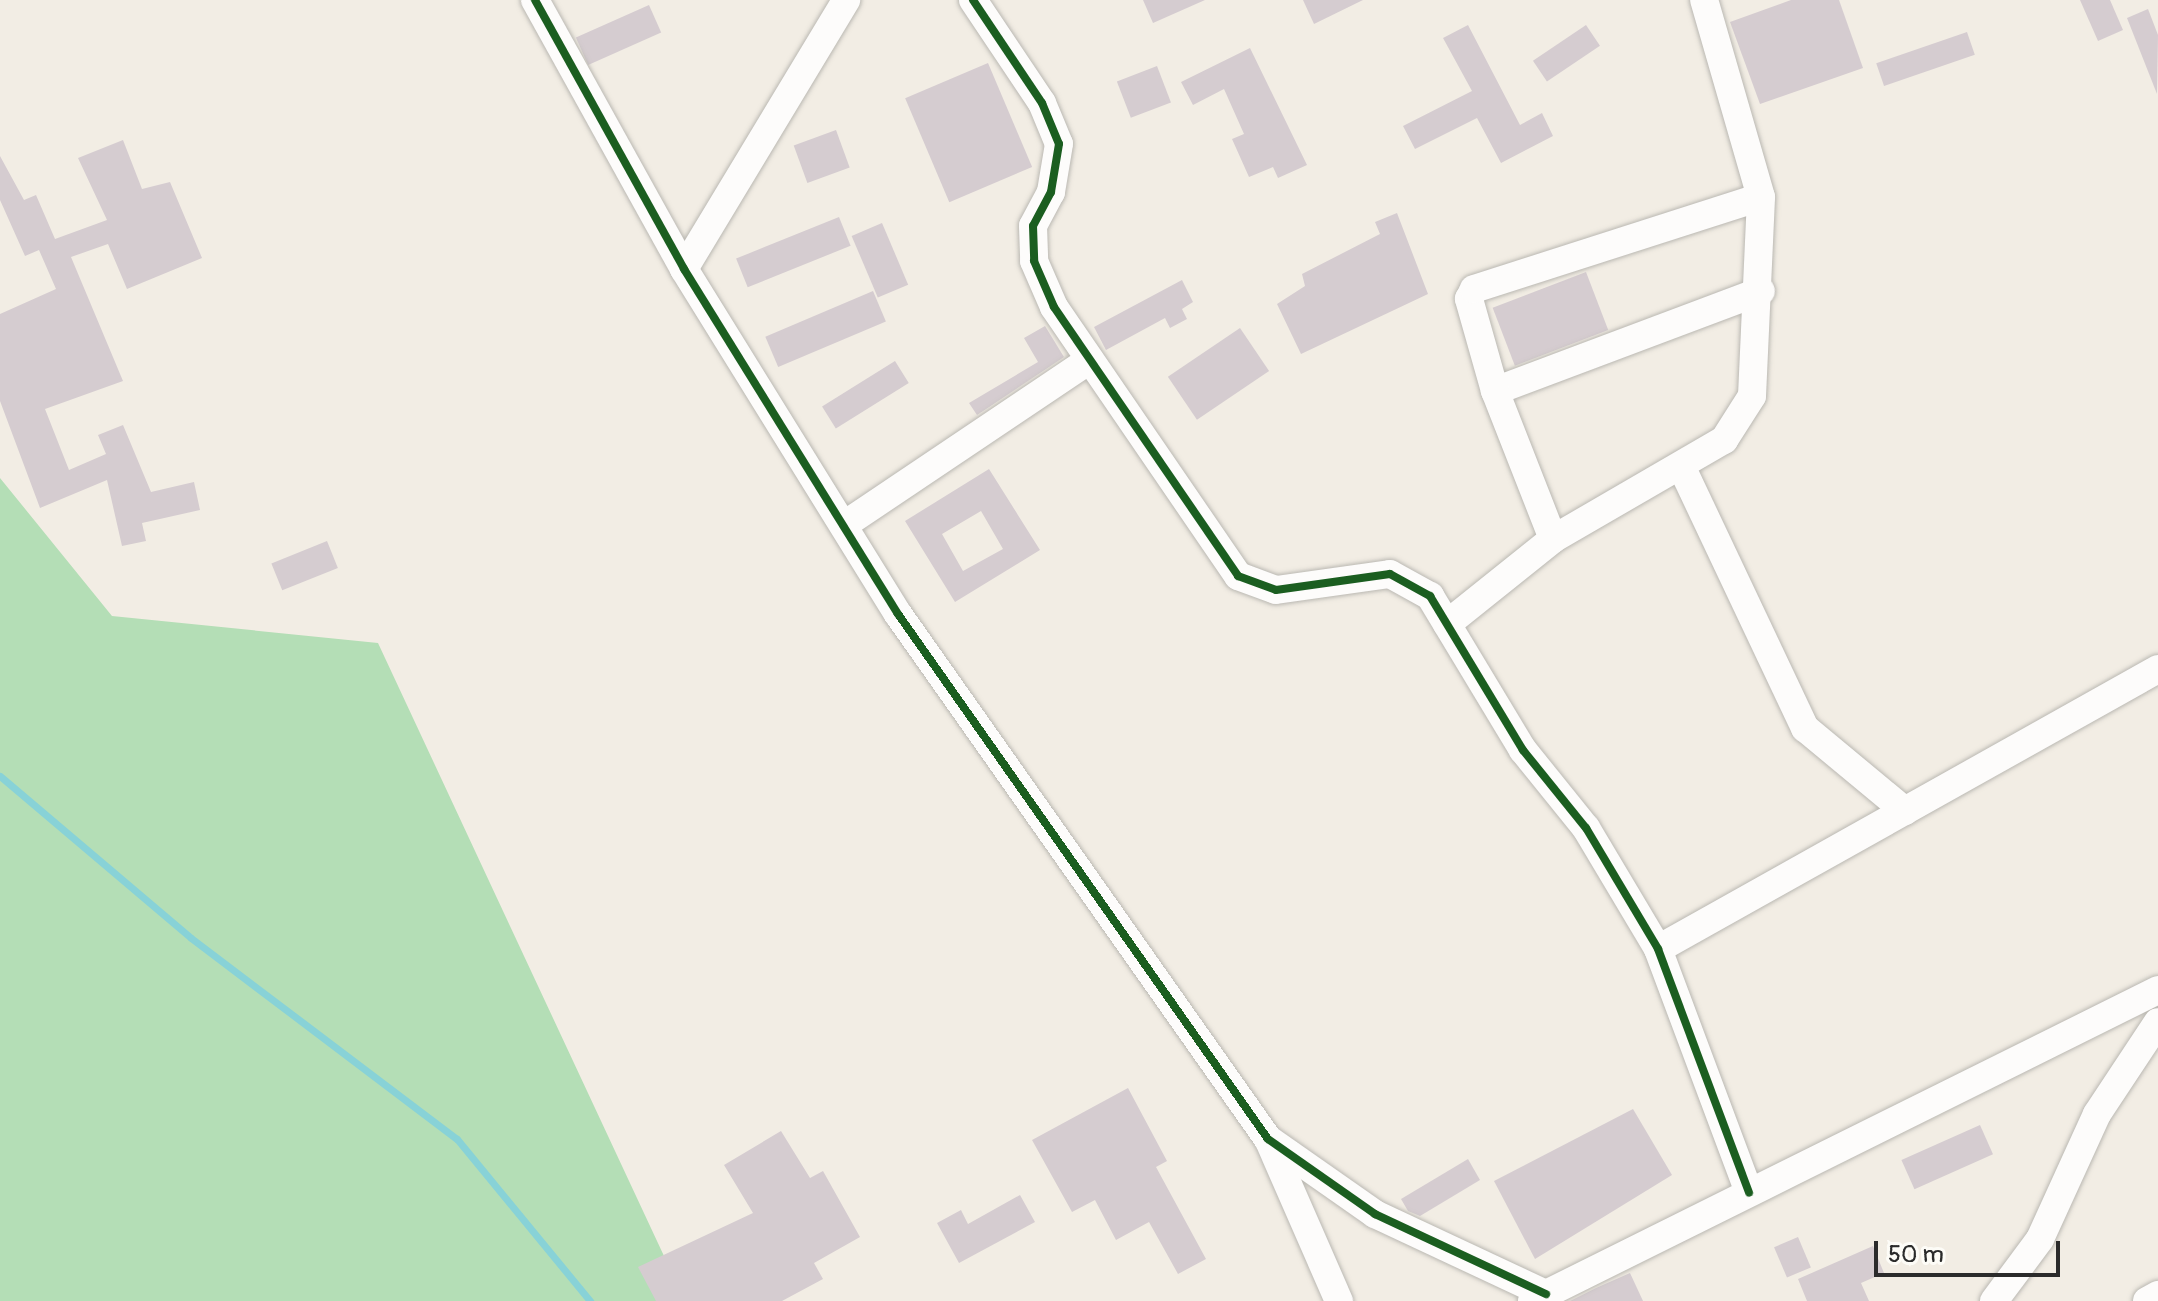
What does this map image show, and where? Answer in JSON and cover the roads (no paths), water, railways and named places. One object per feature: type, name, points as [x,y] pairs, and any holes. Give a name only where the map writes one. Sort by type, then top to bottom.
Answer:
[{"type":"street","points":[[535,0],[684,269],[898,614],[1268,1139],[1339,1301]]},
{"type":"street","points":[[684,269],[846,0]]},
{"type":"street","points":[[973,0],[1042,103],[1059,144],[1051,192],[1033,226],[1034,261],[1054,307],[1238,576],[1276,590],[1390,574],[1430,596],[1658,949],[1749,1193]]},
{"type":"street","points":[[1447,624],[1553,539],[1682,468],[1724,440],[1746,409],[1761,291],[1761,197],[1706,1]]},
{"type":"street","points":[[1553,539],[1495,391],[1469,299],[1474,289],[1761,197]]},
{"type":"street","points":[[1495,391],[1761,291]]},
{"type":"street","points":[[844,525],[1090,360]]},
{"type":"street","points":[[1682,468],[1805,728],[1905,811]]},
{"type":"street","points":[[1658,949],[2158,669]]},
{"type":"street","points":[[1268,1139],[1375,1214],[1539,1298],[2158,990]]},
{"type":"street","points":[[1994,1301],[2040,1239],[2097,1114],[2158,1022]]},
{"type":"street","points":[[2147,1301],[2158,1295]]},
{"type":"waterway","points":[[0,776],[191,938],[457,1139],[590,1301]]}]
